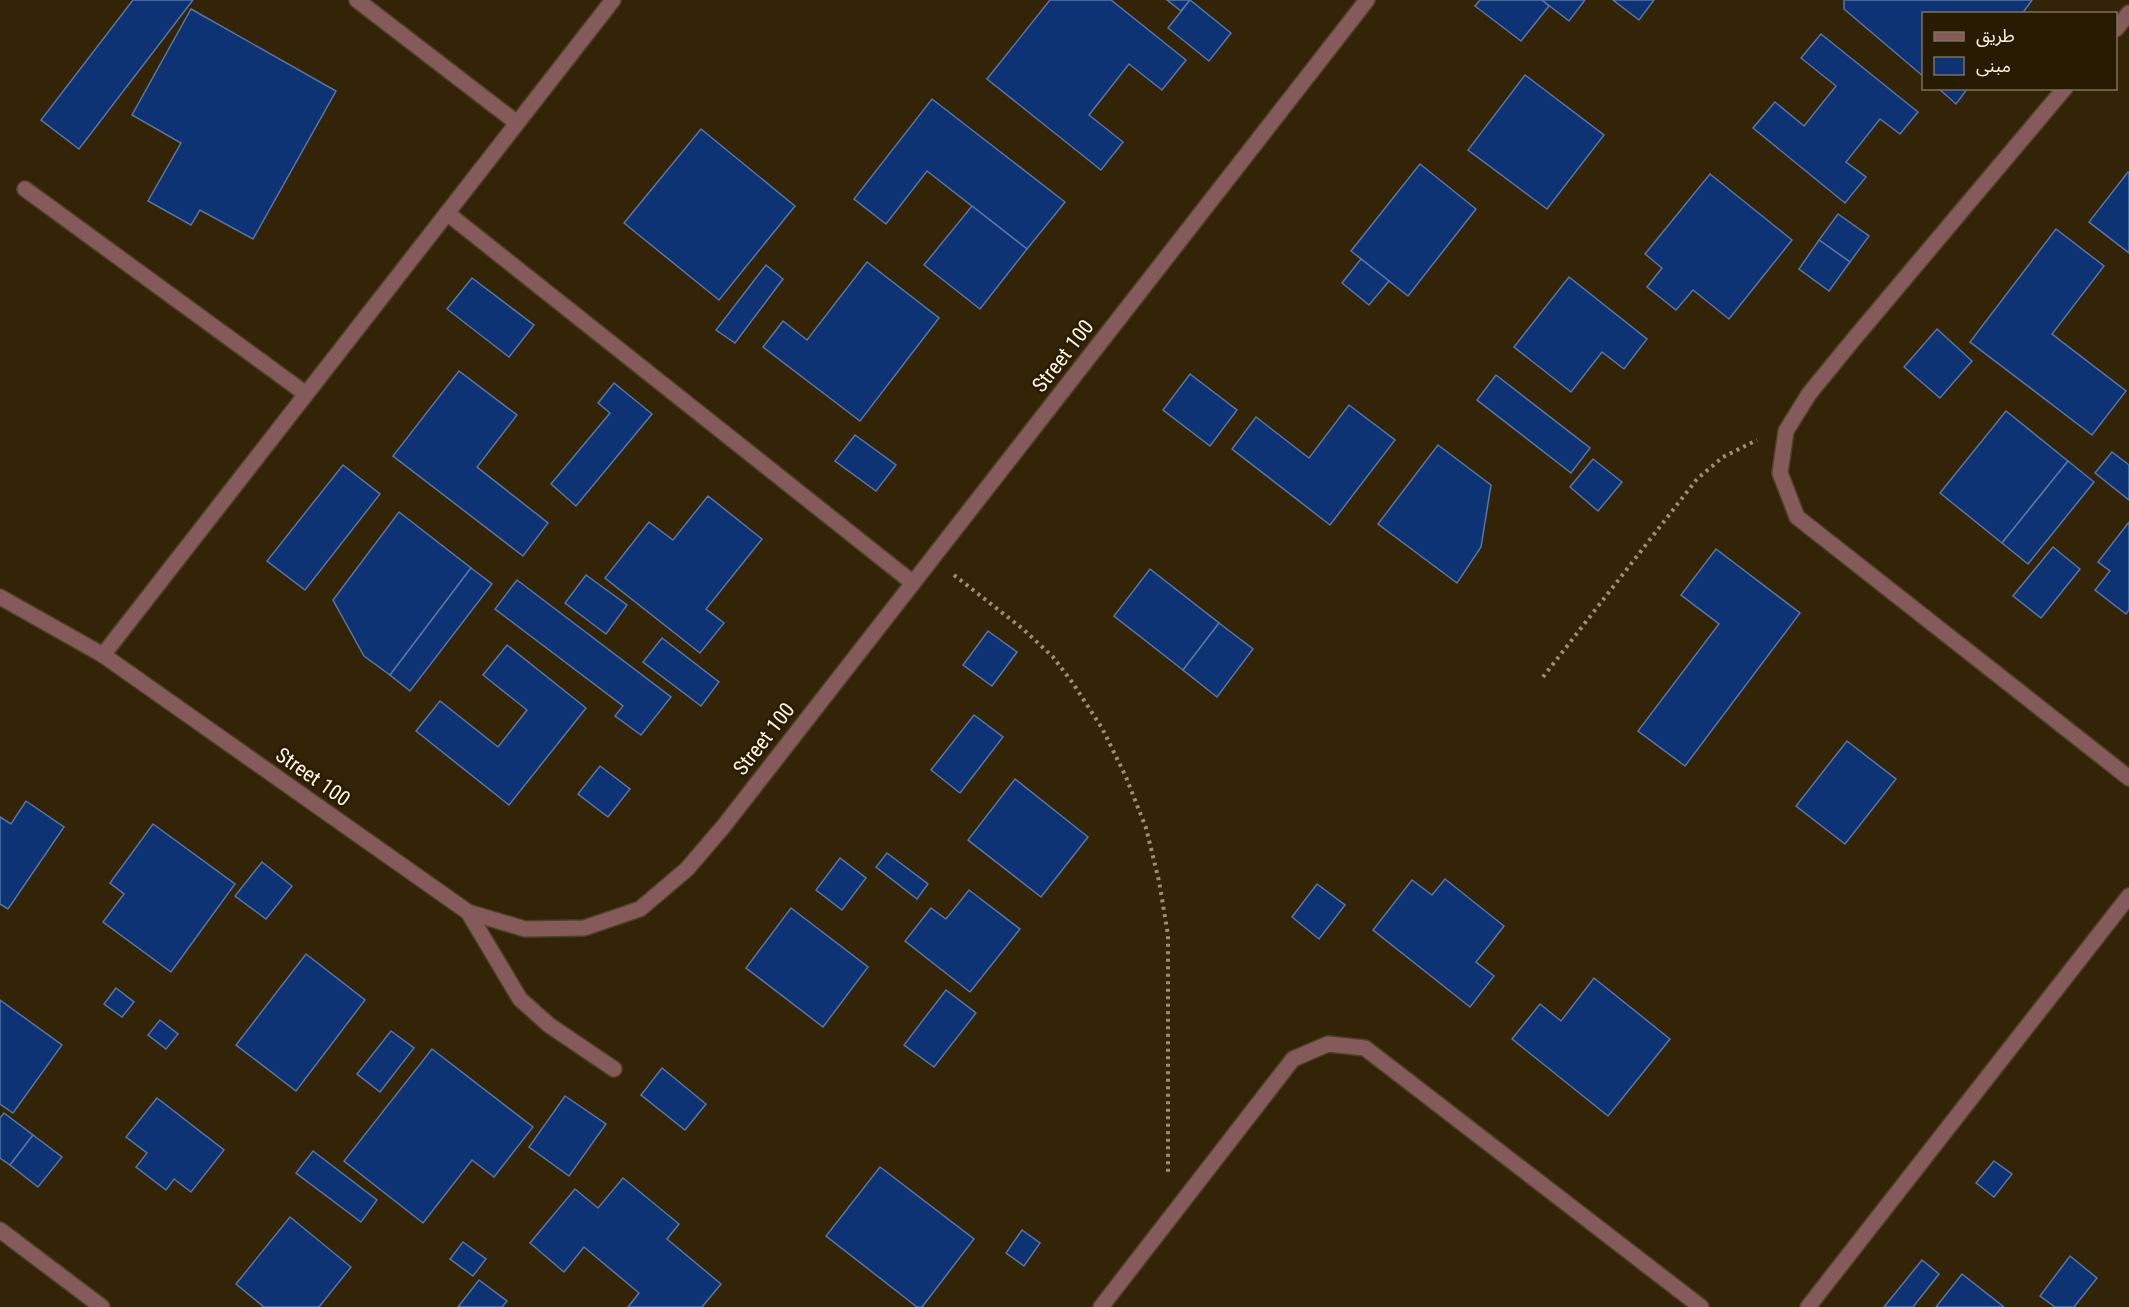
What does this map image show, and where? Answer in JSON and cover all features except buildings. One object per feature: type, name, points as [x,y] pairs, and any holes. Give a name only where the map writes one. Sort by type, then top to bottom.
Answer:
[{"type":"street","points":[[357,0],[517,123]]},
{"type":"street","points":[[103,655],[613,0]]},
{"type":"street","name":"Street 100","points":[[0,597],[103,655],[468,912],[525,929],[584,928],[640,909],[687,869],[709,844],[1367,0]]},
{"type":"street","points":[[2117,27],[2129,13]]},
{"type":"street","points":[[2063,90],[1809,394],[1786,431],[1780,473],[1797,517],[2129,778]]},
{"type":"street","points":[[25,189],[306,393]]},
{"type":"street","points":[[447,213],[913,584]]},
{"type":"street","points":[[1808,1307],[2129,896]]},
{"type":"street","points":[[468,912],[520,999],[549,1025],[614,1069]]},
{"type":"street","points":[[1101,1307],[1293,1059],[1328,1044],[1365,1048],[1701,1307]]},
{"type":"street","points":[[0,1230],[102,1307]]},
{"type":"path","points":[[1543,677],[1697,479],[1723,456],[1755,441],[1786,431]]},
{"type":"path","points":[[933,558],[1023,629],[1053,657],[1102,728],[1126,777],[1146,828],[1159,881],[1168,935],[1168,1173]]}]
